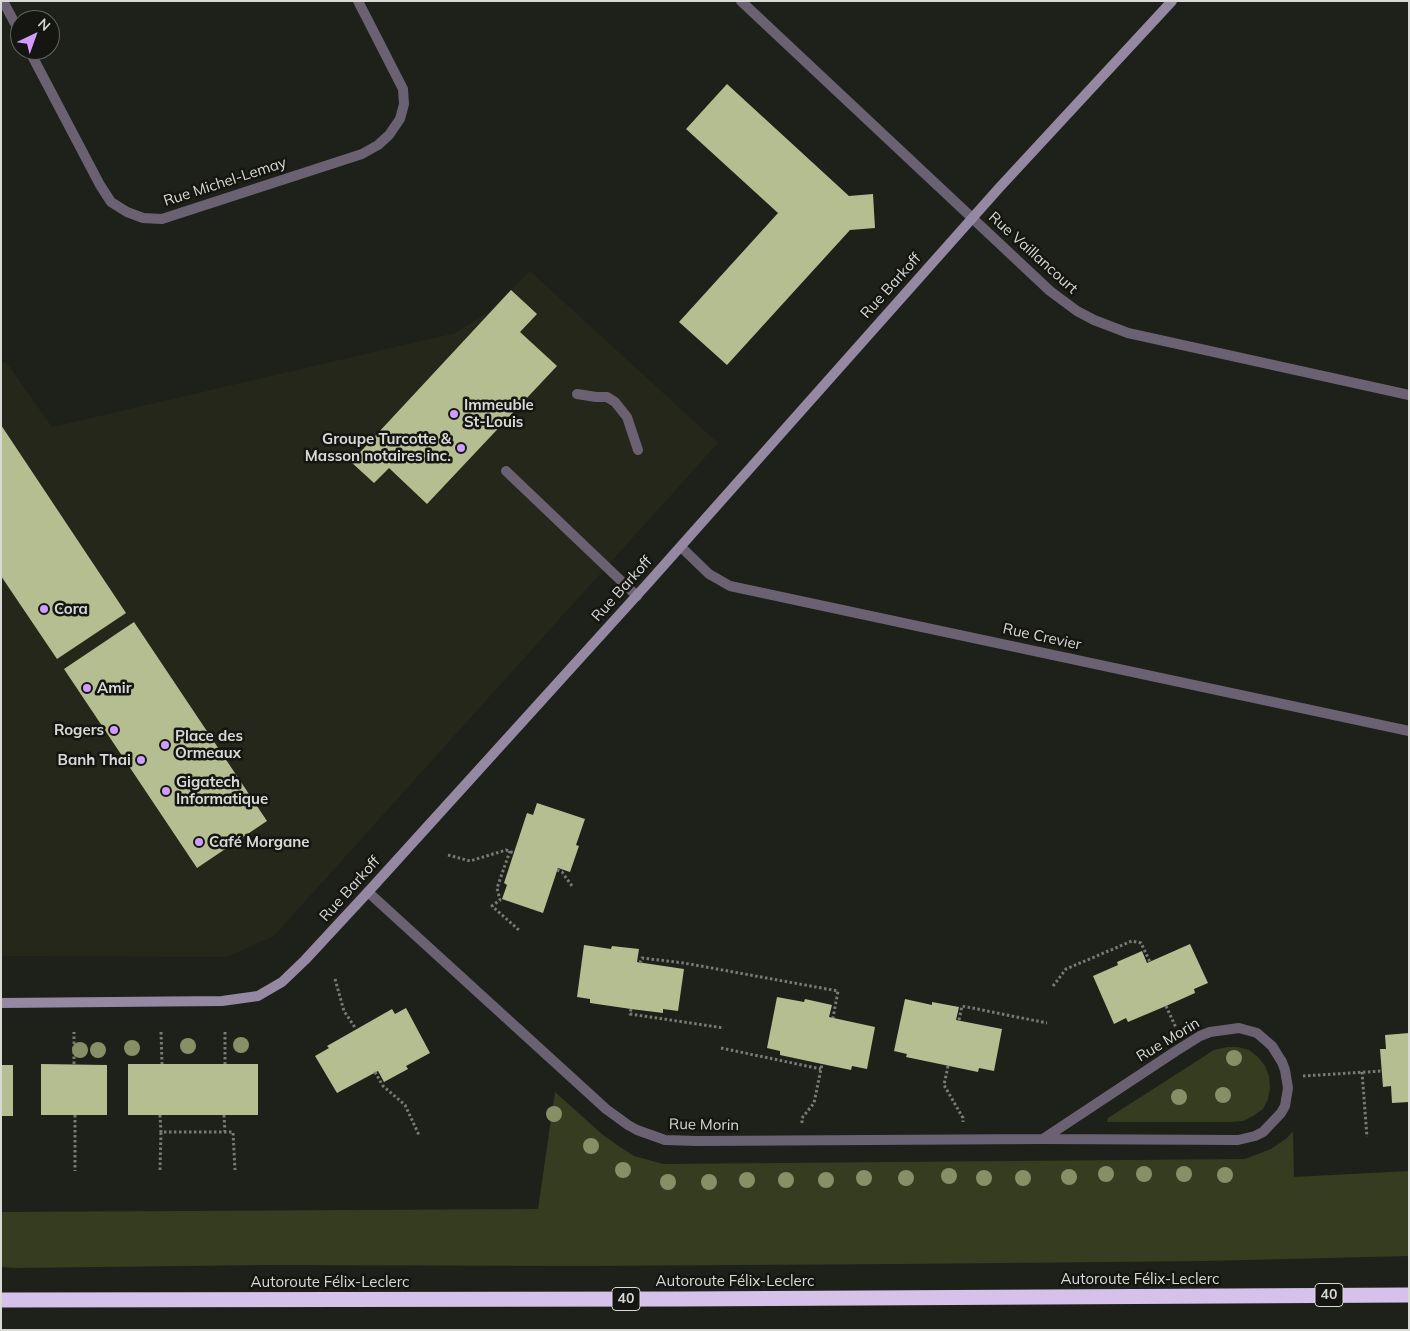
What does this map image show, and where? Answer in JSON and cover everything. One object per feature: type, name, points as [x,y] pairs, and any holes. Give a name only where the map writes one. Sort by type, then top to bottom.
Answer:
[{"type":"highway","name":"Autoroute Félix-Leclerc","points":[[1,1300],[1409,1295]]},
{"type":"street","points":[[3,1],[10,14]]},
{"type":"street","name":"Rue Michel-Lemay","points":[[34,60],[100,185],[111,202],[127,212],[143,218],[162,219],[362,154],[378,145],[394,129],[400,119],[404,104],[403,89],[358,1]]},
{"type":"street","name":"Rue Vaillancourt","points":[[741,1],[1062,302],[1094,320],[1128,333],[1409,395]]},
{"type":"street","name":"Rue Barkoff","points":[[1,1003],[204,1002],[230,1000],[258,996],[273,988],[294,972],[681,547],[972,218],[1172,1]]},
{"type":"street","points":[[577,394],[607,397],[615,402],[627,417],[638,450]]},
{"type":"street","points":[[506,472],[636,596]]},
{"type":"street","name":"Rue Crevier","points":[[681,547],[709,574],[730,586],[1409,731]]},
{"type":"street","name":"Rue Morin","points":[[368,892],[606,1109],[628,1125],[646,1134],[665,1140],[1238,1140],[1255,1136],[1270,1127],[1281,1114],[1285,1106],[1288,1088],[1285,1070],[1272,1046],[1256,1033],[1239,1028],[1210,1032],[1176,1051],[1042,1139]]},
{"type":"path","points":[[448,855],[470,861],[506,850],[512,852],[497,888],[500,900],[492,906],[520,931]]},
{"type":"path","points":[[557,870],[562,872],[572,886]]},
{"type":"path","points":[[1052,986],[1066,969],[1132,941],[1142,943],[1150,962]]},
{"type":"path","points":[[640,963],[642,958],[684,963],[838,991],[833,1018]]},
{"type":"path","points":[[336,979],[344,1011],[356,1030]]},
{"type":"path","points":[[959,1020],[962,1006],[1046,1023]]},
{"type":"path","points":[[1166,1006],[1176,1029]]},
{"type":"path","points":[[631,1008],[630,1014],[724,1028]]},
{"type":"path","points":[[74,1032],[74,1064]]},
{"type":"path","points":[[161,1032],[162,1064]]},
{"type":"path","points":[[225,1032],[225,1064]]},
{"type":"path","points":[[721,1048],[821,1069]]},
{"type":"path","points":[[802,1120],[814,1102],[822,1064]]},
{"type":"path","points":[[948,1066],[944,1085],[963,1118]]},
{"type":"path","points":[[1305,1075],[1382,1071]]},
{"type":"path","points":[[375,1072],[383,1086],[404,1105],[419,1135]]},
{"type":"path","points":[[1362,1072],[1367,1137]]},
{"type":"path","points":[[75,1115],[75,1171]]},
{"type":"path","points":[[160,1115],[160,1170]]},
{"type":"path","points":[[224,1115],[225,1132]]},
{"type":"path","points":[[161,1132],[232,1132],[234,1170]]},
{"type":"shaded area","points":[[530,271],[718,443],[274,936],[227,957],[1,956],[1,364],[6,362],[52,427],[455,333],[488,312]]},
{"type":"green space","points":[[1227,1047],[1249,1050],[1265,1066],[1269,1076],[1270,1088],[1268,1099],[1263,1109],[1253,1116],[1243,1121],[1231,1122],[1107,1122],[1108,1118],[1214,1050]]},
{"type":"green space","points":[[555,1092],[603,1135],[620,1147],[634,1156],[663,1164],[1245,1159],[1271,1149],[1287,1138],[1293,1131],[1294,1177],[1409,1171],[1409,1256],[1206,1261],[901,1264],[1,1267],[1,1212],[538,1209]]},
{"type":"building","points":[[727,84],[849,196],[873,194],[875,228],[850,230],[727,365],[679,322],[778,213],[686,129]]},
{"type":"building","name":"Immeuble St-Louis","points":[[511,290],[537,314],[520,332],[557,366],[427,504],[389,468],[374,483],[351,462]]},
{"type":"building","points":[[1,425],[126,613],[57,659],[1,576]]},
{"type":"building","name":"Place des Ormeaux","points":[[134,622],[267,821],[197,868],[64,669]]},
{"type":"building","points":[[537,803],[585,819],[576,845],[579,846],[570,872],[558,868],[543,913],[502,899],[507,885],[504,883],[527,813],[533,815]]},
{"type":"building","points":[[1190,944],[1208,983],[1194,989],[1195,993],[1166,1006],[1128,1022],[1126,1018],[1114,1024],[1093,976],[1118,965],[1117,962],[1142,951],[1147,963]]},
{"type":"building","points":[[584,945],[611,949],[612,946],[639,949],[637,962],[684,969],[678,1011],[663,1009],[663,1013],[631,1009],[590,1003],[590,999],[577,997]]},
{"type":"building","points":[[777,997],[804,1002],[805,999],[832,1005],[829,1017],[875,1027],[867,1069],[852,1066],[851,1070],[822,1064],[780,1055],[780,1051],[767,1048]]},
{"type":"building","points":[[905,999],[932,1005],[932,1002],[959,1007],[956,1020],[1002,1029],[994,1071],[979,1068],[978,1072],[906,1057],[907,1054],[894,1051]]},
{"type":"building","points":[[406,1008],[430,1053],[406,1066],[408,1069],[384,1082],[378,1071],[337,1093],[315,1056],[329,1048],[327,1046],[392,1009],[395,1014]]},
{"type":"building","points":[[1409,1033],[1409,1102],[1392,1103],[1391,1086],[1383,1087],[1380,1049],[1386,1049],[1385,1035]]},
{"type":"building","points":[[41,1064],[107,1065],[107,1115],[41,1115]]},
{"type":"building","points":[[128,1064],[258,1064],[258,1115],[128,1115]]},
{"type":"building","points":[[1,1065],[13,1065],[13,1116],[1,1116]]},
{"type":"place","name":"Immeuble St-Louis","points":[[454,414]]},
{"type":"place","name":"Groupe Turcotte & Masson notaires inc.","points":[[461,448]]},
{"type":"place","name":"Cora","points":[[44,609]]},
{"type":"place","name":"Amir","points":[[87,688]]},
{"type":"place","name":"Rogers","points":[[114,730]]},
{"type":"place","name":"Place des Ormeaux","points":[[165,745]]},
{"type":"place","name":"Banh Thai","points":[[141,760]]},
{"type":"place","name":"Gigatech Informatique","points":[[166,791]]},
{"type":"place","name":"Café Morgane","points":[[199,842]]}]
